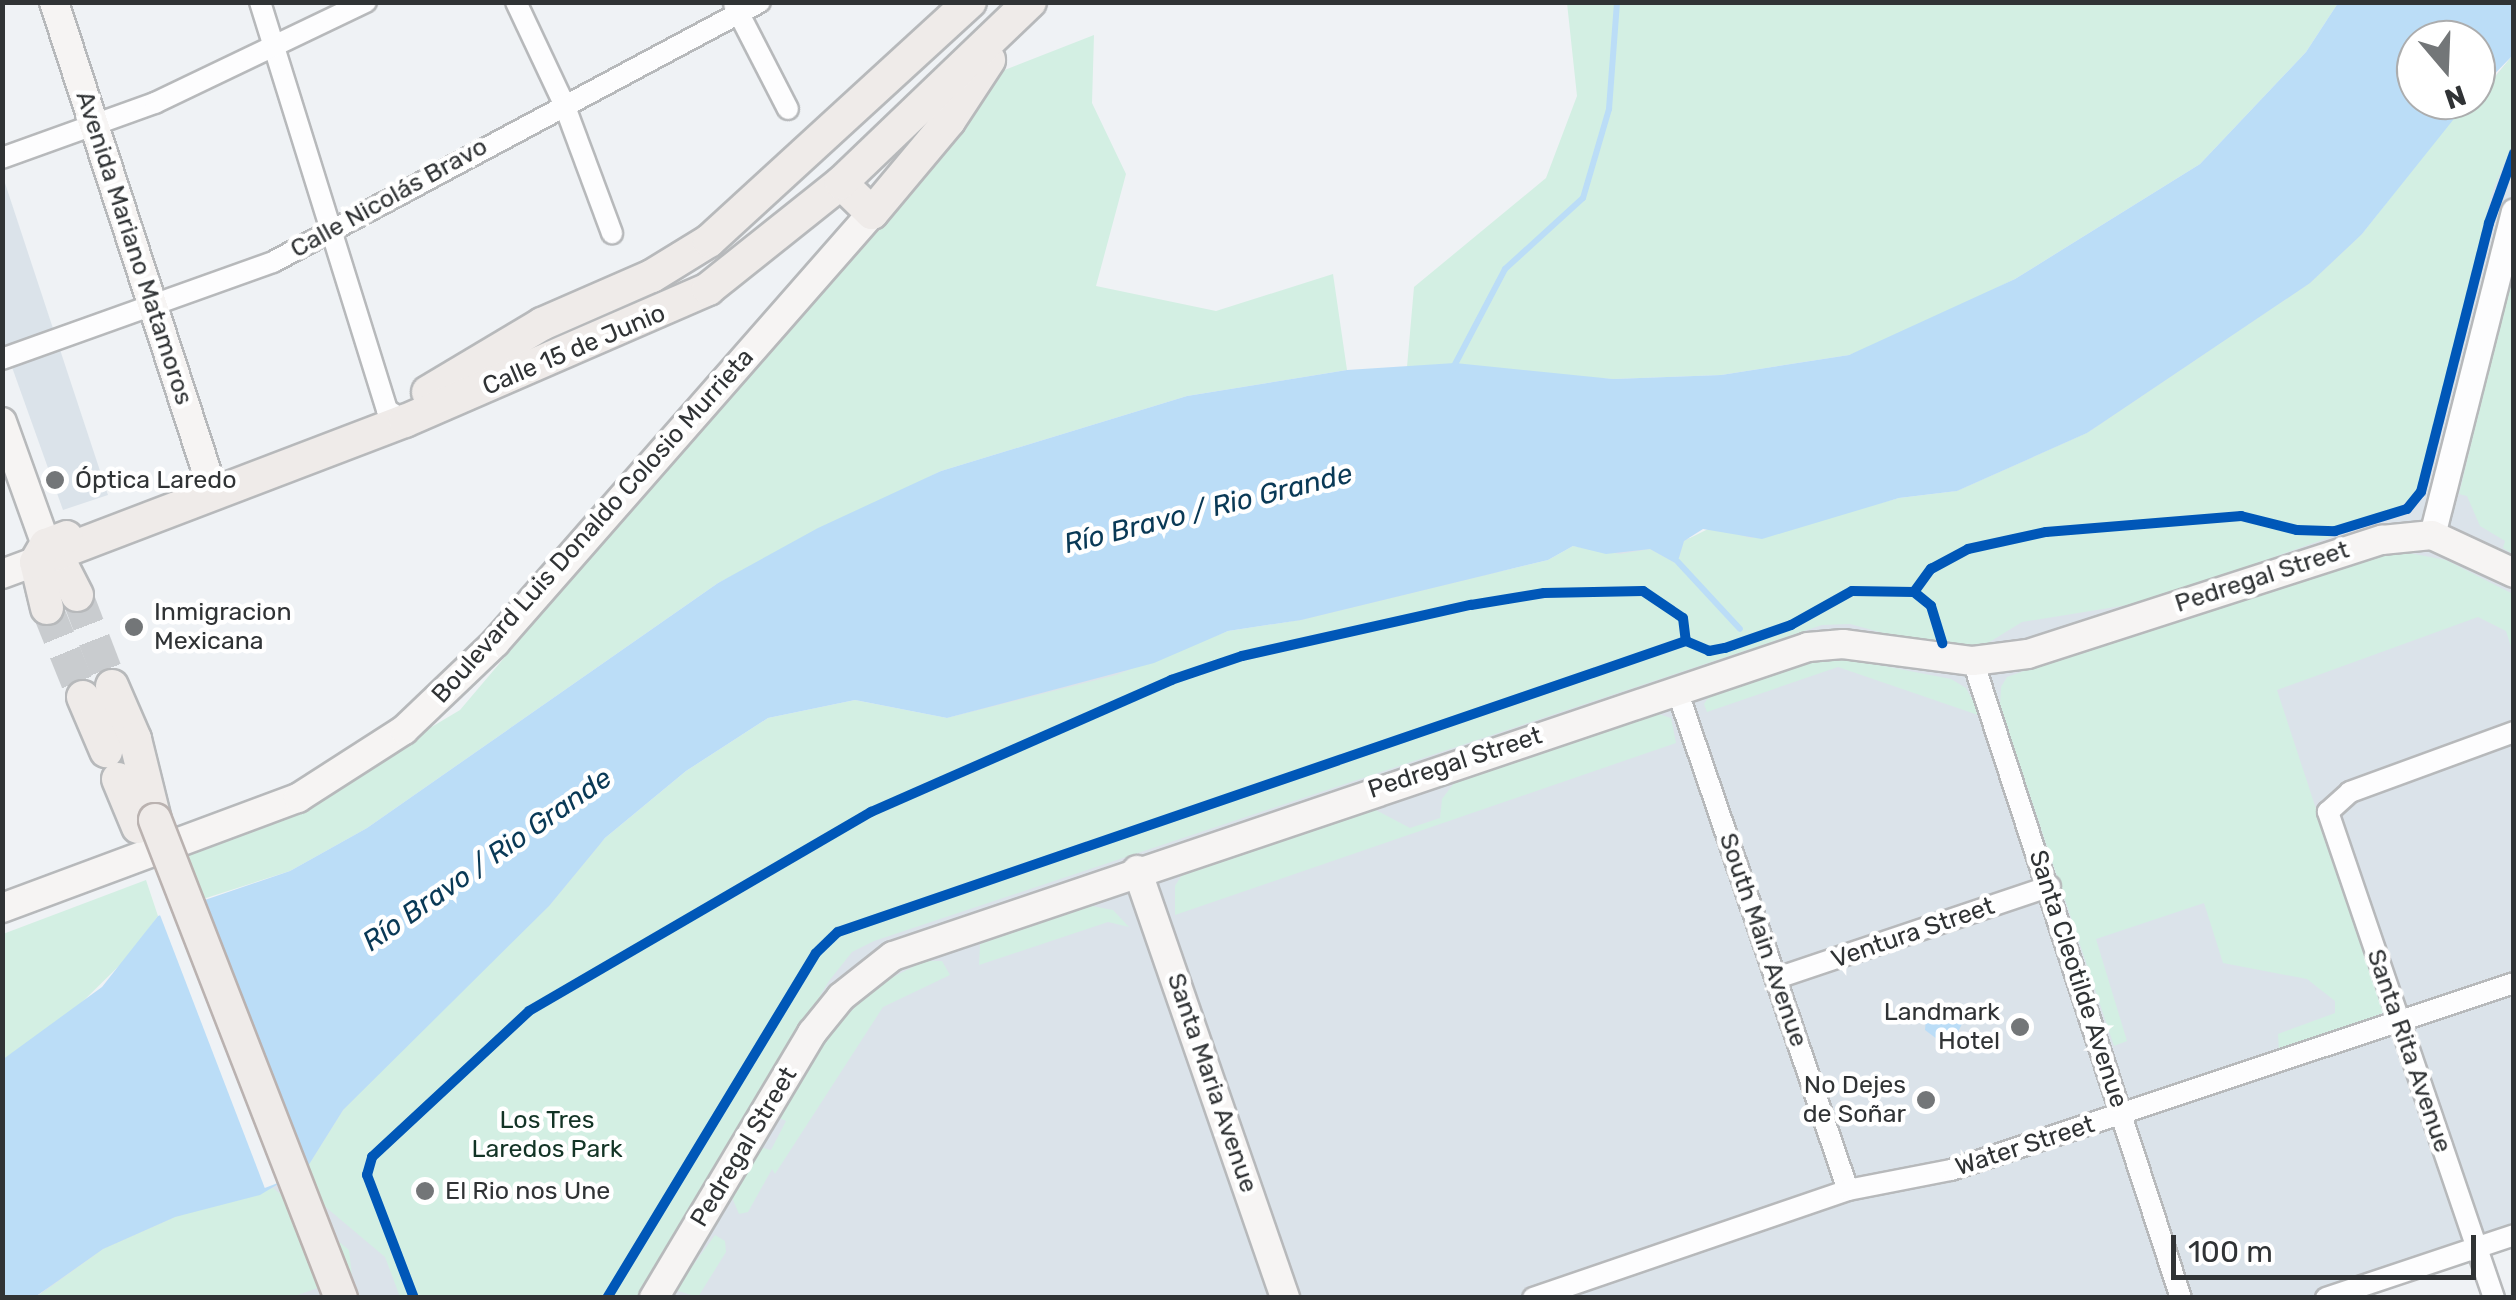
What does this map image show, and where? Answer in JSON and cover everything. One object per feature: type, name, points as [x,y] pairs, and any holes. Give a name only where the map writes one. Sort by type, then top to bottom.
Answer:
[{"type":"main road","name":"Avenida Mariano Matamoros","points":[[54,2],[212,488]]},
{"type":"main road","name":"Calle 15 de Junio","points":[[396,416],[542,324],[694,252],[970,2]]},
{"type":"main road","name":"Calle 15 de Junio","points":[[2,574],[677,306],[756,256],[841,183],[1021,9]]},
{"type":"main road","points":[[841,183],[872,213],[949,121],[1021,9]]},
{"type":"main road","name":"Boulevard Luis Donaldo Colosio Murrieta","points":[[2,908],[286,803],[404,730],[495,643],[872,213]]},
{"type":"main road","points":[[2,422],[62,602]]},
{"type":"main road","points":[[2432,535],[2514,572]]},
{"type":"main road","name":"Pedregal Street","points":[[654,1298],[812,1033],[868,973],[893,956],[1137,870],[1808,647],[1844,644],[1973,661],[2028,654],[2316,557],[2432,535]]},
{"type":"main road","points":[[319,1298],[147,823],[136,739],[98,691],[112,765],[147,823],[341,1298]]},
{"type":"main road","name":"Santa Maria Avenue","points":[[1137,870],[1285,1298]]},
{"type":"street","points":[[260,2],[329,233],[396,416]]},
{"type":"street","points":[[2,158],[93,128],[276,50],[366,2]]},
{"type":"street","points":[[516,2],[564,104],[612,233]]},
{"type":"street","name":"Calle Nicolás Bravo","points":[[2,359],[153,309],[329,233],[736,8],[760,2]]},
{"type":"street","points":[[736,8],[788,109]]},
{"type":"street","points":[[2432,535],[2514,210]]},
{"type":"street","name":"Santa Cleotilde Avenue","points":[[1973,661],[2050,886],[2181,1298]]},
{"type":"street","name":"South Main Avenue","points":[[1677,690],[1848,1190]]},
{"type":"street","name":"Santa Rita Avenue","points":[[2494,1298],[2330,822],[2330,804],[2514,732]]},
{"type":"street","name":"Ventura Street","points":[[1777,978],[2050,886]]},
{"type":"street","name":"Water Street","points":[[1534,1298],[1848,1190],[1951,1170],[2514,982]]},
{"type":"street","points":[[2326,1298],[2514,1234]]},
{"type":"shaded area","points":[[2513,55],[2513,1235],[2326,1298],[35,1298],[650,803],[1253,631],[1474,576],[1957,491],[2087,433],[2362,234],[2458,120],[2496,120],[2496,75]]},
{"type":"shaded area","points":[[2,174],[108,495],[63,510],[3,342]]},
{"type":"green space","points":[[1567,3],[2338,3],[2306,52],[2200,164],[2015,279],[1889,340],[1849,355],[1721,375],[1613,379],[1407,367],[1414,287],[1546,178],[1577,96]]},
{"type":"green space","points":[[1094,35],[1092,103],[1126,174],[1096,286],[1216,311],[1333,274],[1347,370],[1187,396],[941,471],[718,583],[367,828],[290,871],[172,909],[152,858],[336,784],[460,710],[1002,71]]},
{"type":"green space","name":"Los Tres Laredos Park","points":[[2513,55],[2513,143],[2492,193],[2417,491],[2394,513],[2335,527],[2336,535],[2146,602],[2022,622],[1983,646],[1931,646],[1850,624],[1822,625],[874,941],[852,952],[829,981],[638,1297],[400,1297],[385,1257],[290,1177],[308,1166],[343,1110],[406,1042],[549,906],[605,838],[686,771],[768,718],[855,700],[947,718],[1116,675],[1228,631],[1301,620],[1548,560],[1573,546],[1620,554],[1650,549],[1677,564],[1684,541],[1712,527],[1751,538],[1899,498],[1957,491],[2087,433],[2310,283],[2362,234],[2451,120],[2496,120],[2496,76]]},
{"type":"green space","points":[[2513,272],[2513,554],[2503,548],[2505,541],[2480,526],[2467,496],[2459,494]]},
{"type":"green space","points":[[2393,550],[2446,560],[2513,594],[2513,653],[2506,631],[2478,617],[2277,690],[2383,1013],[2279,1051],[2278,1034],[2335,1013],[2335,1001],[2307,979],[2223,963],[2204,903],[2096,939],[2127,1041],[2114,1046],[2000,706],[2001,687],[2007,677],[2331,563]]},
{"type":"green space","points":[[1848,659],[1951,679],[1966,688],[1981,716],[1838,667],[1707,712],[1704,704],[1714,689],[1811,660]]},
{"type":"green space","points":[[1649,711],[1671,718],[1676,743],[1175,915],[1175,886],[1185,870],[1372,808],[1410,828],[1440,818],[1442,799],[1457,779]]},
{"type":"green space","points":[[146,880],[158,916],[126,959],[69,1015],[3,1060],[3,934]]},
{"type":"green space","points":[[1092,906],[1113,910],[1129,927],[1108,922],[979,965],[980,944]]},
{"type":"green space","points":[[924,961],[942,961],[950,975],[883,1007],[775,1174],[772,1169],[748,1212],[739,1214],[731,1195],[760,1147],[771,1150],[786,1121],[777,1117],[821,1042],[876,986]]},
{"type":"green space","points":[[273,1188],[349,1250],[352,1276],[292,1297],[35,1298],[103,1249],[175,1217]]},
{"type":"green space","points":[[715,1235],[725,1241],[726,1252],[698,1297],[675,1290]]},
{"type":"water","name":"Río Bravo / Rio Grande","points":[[2338,3],[2513,3],[2513,55],[2496,72],[2496,20],[2396,20],[2396,120],[2453,120],[2362,234],[2310,283],[2087,433],[1957,491],[1899,498],[1762,539],[1703,529],[1684,541],[1677,564],[1650,549],[1606,554],[1573,546],[1548,560],[1301,620],[1228,631],[1154,663],[947,718],[855,700],[768,718],[686,771],[605,838],[549,906],[343,1110],[308,1166],[260,1195],[175,1217],[103,1249],[35,1297],[3,1297],[2,1060],[102,987],[158,916],[290,871],[367,828],[718,583],[818,528],[941,471],[1187,396],[1347,370],[1455,363],[1613,379],[1721,375],[1849,355],[2015,279],[2200,164],[2306,52]]},
{"type":"water","points":[[1954,1010],[1964,1020],[1957,1034],[1937,1039],[1925,1030],[1926,1017]]},
{"type":"pier","points":[[202,896],[308,1171],[265,1188],[159,912]]},
{"type":"waterway","points":[[1452,370],[1505,269],[1583,198],[1609,109],[1617,2]]},
{"type":"waterway","points":[[1678,562],[1740,629]]},
{"type":"tunnel","points":[[77,595],[112,686]]},
{"type":"tunnel","points":[[47,608],[83,697]]},
{"type":"cycle path","points":[[1914,592],[1931,569],[1968,549],[2046,532],[2241,516],[2297,530],[2335,531],[2407,509],[2421,492],[2489,223],[2514,153]]},
{"type":"cycle path","points":[[414,1298],[367,1175],[372,1157],[529,1011],[871,812],[1171,680],[1242,656],[1471,605],[1544,593],[1643,591],[1683,618],[1686,641]]},
{"type":"cycle path","points":[[607,1298],[816,953],[838,932],[1686,641],[1709,651],[1725,648],[1791,625],[1852,591],[1914,592],[1931,606],[1942,643]]},
{"type":"place","name":"Óptica Laredo","points":[[55,480]]},
{"type":"place","name":"Inmigracion Mexicana","points":[[134,627]]},
{"type":"place","name":"Landmark Hotel","points":[[2020,1027]]},
{"type":"place","name":"No Dejes de Soñar","points":[[1926,1100]]},
{"type":"place","name":"El Rio nos Une","points":[[425,1191]]}]
